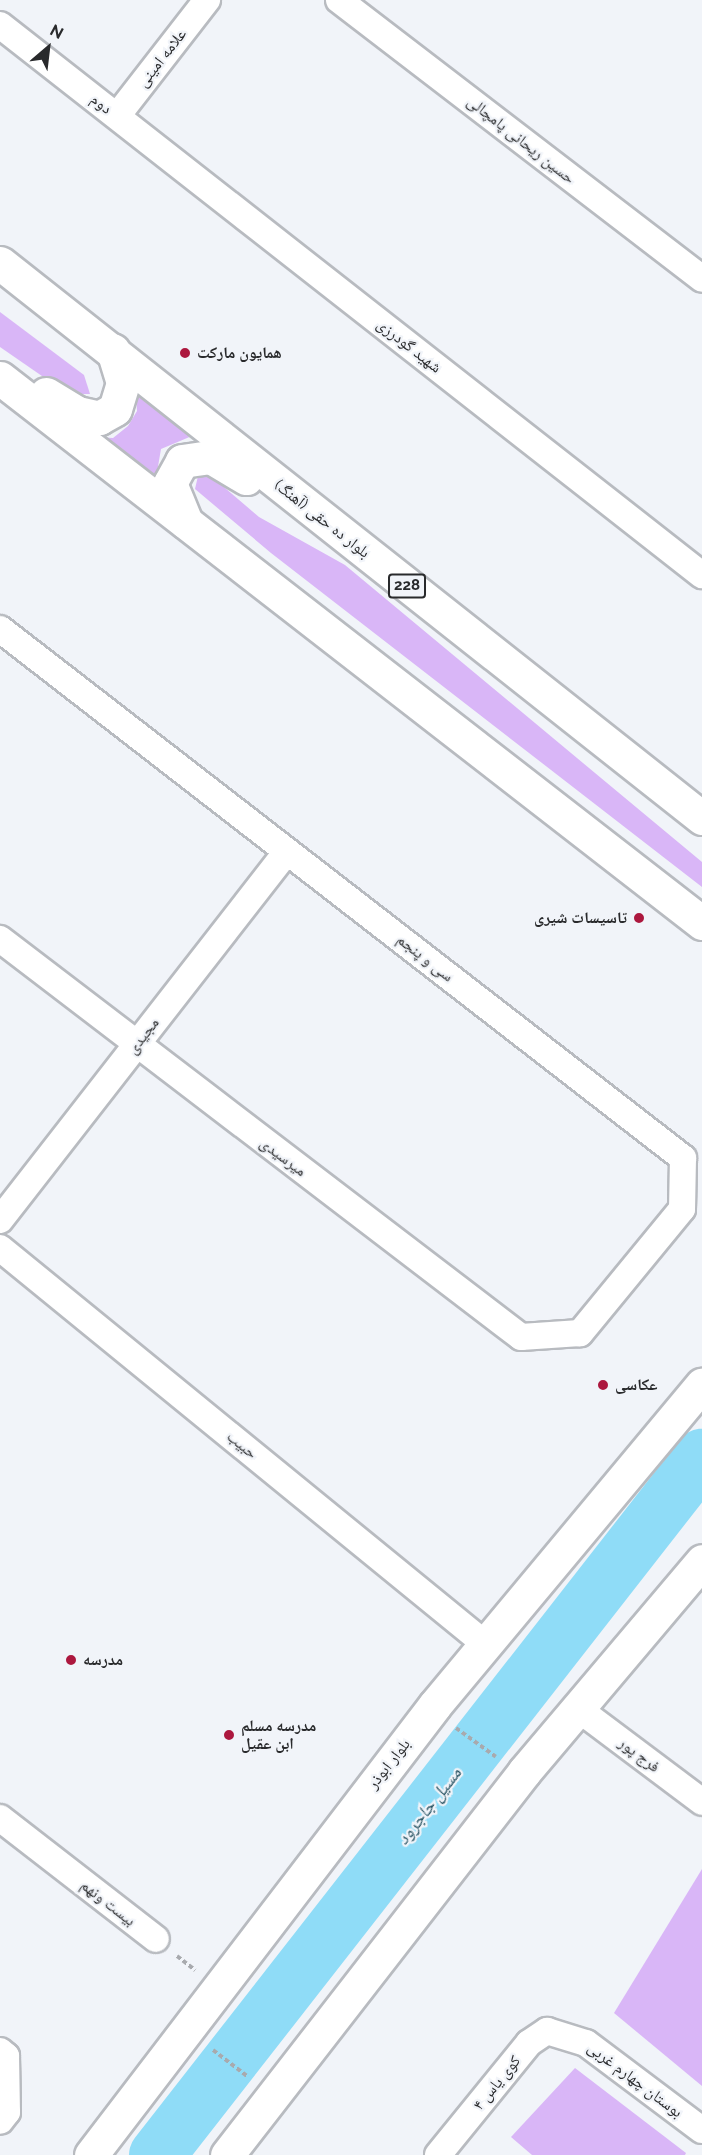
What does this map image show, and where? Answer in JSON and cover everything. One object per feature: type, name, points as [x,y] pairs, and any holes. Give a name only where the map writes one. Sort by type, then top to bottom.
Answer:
[{"type":"main road","name":"بلوار ده حقی (آهنگ)","points":[[0,263],[113,351],[310,514],[702,818]]},
{"type":"main road","points":[[0,363],[78,413],[99,418],[115,409],[122,394],[113,351]]},
{"type":"main road","points":[[0,378],[702,923]]},
{"type":"main road","points":[[186,522],[171,483],[190,456],[227,464],[310,514]]},
{"type":"main road","name":"بلوار ابوذر","points":[[91,2155],[216,1987],[484,1643],[702,1384]]},
{"type":"main road","points":[[227,2155],[577,1708],[702,1561]]},
{"type":"street","name":"علامه امینی","points":[[117,116],[207,0]]},
{"type":"street","name":"حسین ریحانی پامچالی","points":[[339,0],[702,279]]},
{"type":"street","name":"دوم","points":[[0,25],[117,116]]},
{"type":"street","name":"شهید گودرزی","points":[[117,116],[702,575]]},
{"type":"street","name":"سی و پنجم","points":[[0,629],[683,1158],[682,1209],[580,1333]]},
{"type":"street","name":"مجیدی","points":[[0,1220],[287,851]]},
{"type":"street","name":"میرسیدی","points":[[0,939],[136,1046],[521,1337],[580,1333]]},
{"type":"street","name":"حبیب","points":[[0,1248],[484,1643]]},
{"type":"street","name":"فرج پور","points":[[577,1708],[702,1802]]},
{"type":"street","name":"بیست ونهم","points":[[0,1818],[156,1939]]},
{"type":"street","name":"کوی یاس ۴","points":[[438,2155],[529,2043],[547,2031],[566,2033]]},
{"type":"street","name":"بوستان چهارم غربی","points":[[566,2033],[702,2130]]},
{"type":"street","points":[[0,2051],[6,2056],[7,2112],[0,2121]]},
{"type":"path","points":[[454,1727],[490,1754]]},
{"type":"path","points":[[156,1939],[216,1987]]},
{"type":"path","points":[[213,2052],[245,2074]]},
{"type":"shaded area","points":[[0,312],[84,375],[90,394],[68,394],[0,347]]},
{"type":"shaded area","points":[[135,384],[199,433],[161,449],[155,484],[94,437],[113,438],[128,426],[137,411]]},
{"type":"shaded area","points":[[198,476],[211,476],[259,517],[345,565],[702,862],[702,887],[271,553],[195,489]]},
{"type":"shaded area","points":[[702,1869],[702,2086],[614,2013]]},
{"type":"shaded area","points":[[575,2068],[686,2153],[685,2155],[532,2155],[511,2137]]},
{"type":"waterway","name":"مسیل جاجرود","points":[[157,2155],[702,1457]]},
{"type":"place","name":"همایون مارکت","points":[[185,353]]},
{"type":"place","name":"تاسیسات شیری","points":[[639,918]]},
{"type":"place","name":"عکاسى","points":[[603,1385]]},
{"type":"place","name":"مدرسه","points":[[71,1660]]},
{"type":"place","name":"مدرسه مسلم ابن عقیل","points":[[229,1735]]}]
